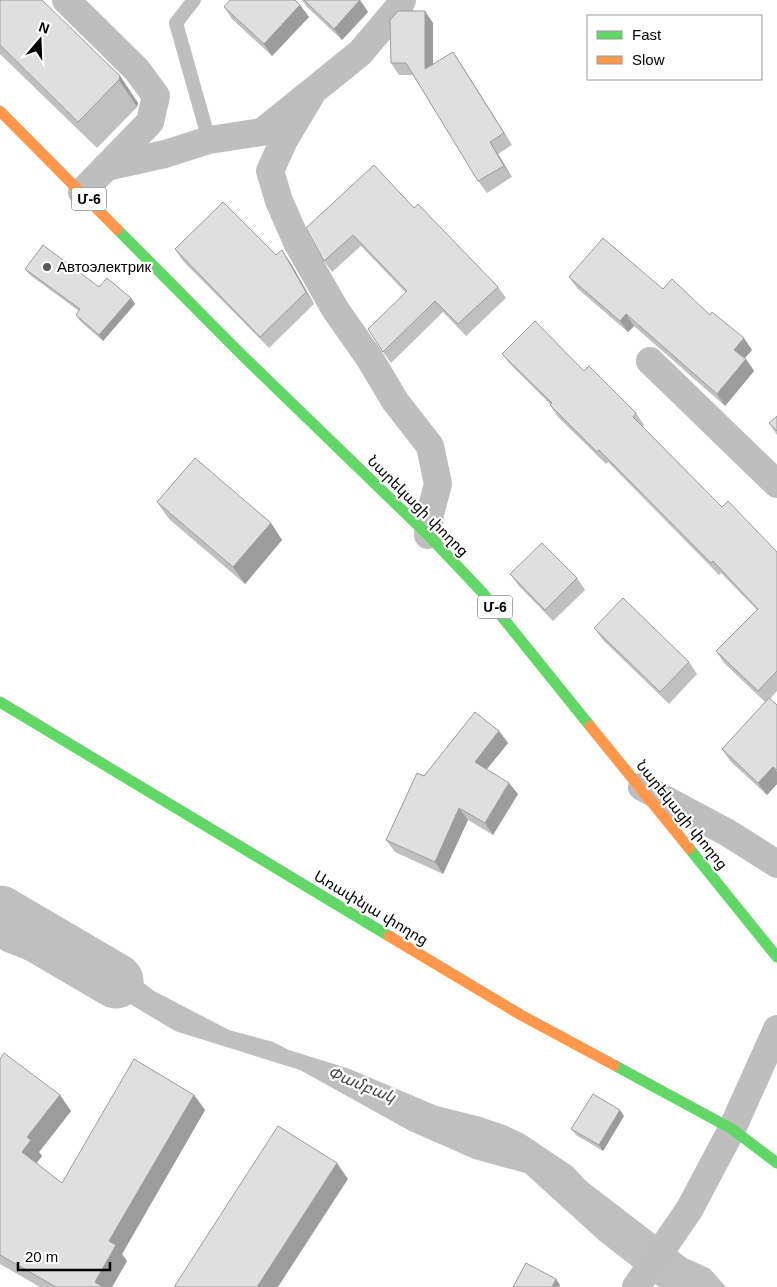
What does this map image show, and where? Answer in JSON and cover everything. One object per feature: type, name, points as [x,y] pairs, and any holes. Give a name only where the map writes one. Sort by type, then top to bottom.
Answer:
[{"type":"main road","name":"Նարեկացի փողոց","points":[[0,111],[247,360],[428,535],[500,612],[777,957]]},
{"type":"main road","name":"Առափնյա փողոց","points":[[0,702],[521,1015],[732,1129],[777,1163]]},
{"type":"street","points":[[66,0],[137,70],[156,96],[150,122],[82,192]]},
{"type":"street","points":[[106,167],[165,154],[209,140],[262,132],[360,53],[400,7],[402,0]]},
{"type":"street","points":[[312,93],[284,140],[270,171],[279,201],[298,244],[335,309],[370,359],[395,401],[430,446],[438,484],[428,535]]},
{"type":"street","points":[[650,361],[777,484]]},
{"type":"street","points":[[642,788],[728,833],[777,864]]},
{"type":"street","points":[[636,1287],[688,1210],[732,1129],[777,1029]]},
{"type":"lane","points":[[194,0],[176,23],[209,140]]},
{"type":"water","points":[[0,918],[15,924],[38,940],[111,958],[154,991],[229,1030],[273,1042],[289,1050],[350,1069],[437,1106],[481,1117],[524,1134],[573,1167],[586,1181],[686,1258],[710,1269],[726,1287],[659,1287],[600,1241],[525,1173],[474,1159],[410,1131],[300,1070],[175,1031],[115,995],[3,951],[0,949]]},
{"type":"building","points":[[0,0],[42,0],[120,76],[119,80],[78,122],[0,45]]},
{"type":"building","points":[[230,0],[295,0],[300,5],[264,44],[224,7]]},
{"type":"building","points":[[304,0],[360,0],[334,29]]},
{"type":"building","points":[[398,11],[425,11],[425,69],[453,52],[504,133],[490,142],[504,166],[478,181],[406,63],[391,63],[390,20]]},
{"type":"building","points":[[374,165],[414,208],[418,204],[498,287],[458,324],[435,301],[383,352],[368,329],[407,291],[353,235],[324,261],[306,228]]},
{"type":"building","points":[[223,202],[276,255],[282,250],[306,292],[260,337],[175,249]]},
{"type":"building","points":[[603,238],[663,289],[672,279],[710,315],[712,312],[744,338],[734,350],[746,359],[717,394],[626,314],[620,321],[569,277]]},
{"type":"building","points":[[43,245],[99,287],[107,278],[131,298],[99,335],[76,315],[80,309],[25,269]]},
{"type":"building","points":[[535,321],[584,371],[589,366],[636,413],[633,417],[722,507],[728,501],[777,552],[777,671],[758,691],[716,651],[758,609],[713,561],[711,563],[599,450],[597,452],[550,405],[552,403],[502,354]]},
{"type":"building","points":[[777,416],[777,431],[769,423]]},
{"type":"building","points":[[195,458],[271,523],[233,567],[157,502]]},
{"type":"building","points":[[542,543],[577,578],[545,610],[510,574]]},
{"type":"building","points":[[623,598],[689,662],[660,692],[594,628]]},
{"type":"building","points":[[769,698],[777,705],[777,770],[773,767],[758,783],[722,749]]},
{"type":"building","points":[[475,712],[499,731],[475,762],[509,783],[485,823],[459,808],[435,862],[386,840],[417,773],[424,776]]},
{"type":"building","points":[[4,1053],[60,1095],[27,1137],[31,1140],[22,1152],[62,1183],[134,1059],[194,1095],[109,1241],[116,1245],[95,1282],[103,1287],[56,1287],[0,1255],[0,1059]]},
{"type":"building","points":[[593,1094],[620,1110],[599,1145],[571,1129]]},
{"type":"building","points":[[278,1126],[337,1163],[257,1287],[174,1287]]},
{"type":"building","points":[[526,1263],[556,1279],[552,1287],[513,1287]]},
{"type":"waterway","name":"Փամբակ","points":[[0,913],[116,981]]},
{"type":"traffic: fast","points":[[117,229],[240,353],[428,535],[482,592],[590,726]]},
{"type":"traffic: fast","points":[[0,702],[389,936]]},
{"type":"traffic: fast","points":[[689,848],[777,957]]},
{"type":"traffic: fast","points":[[614,1065],[732,1129],[777,1163]]},
{"type":"traffic: slow","points":[[0,111],[117,229]]},
{"type":"traffic: slow","points":[[590,726],[689,848]]},
{"type":"traffic: slow","points":[[389,936],[521,1015],[614,1065]]},
{"type":"place","name":"Автоэлектрик","points":[[47,267]]}]
